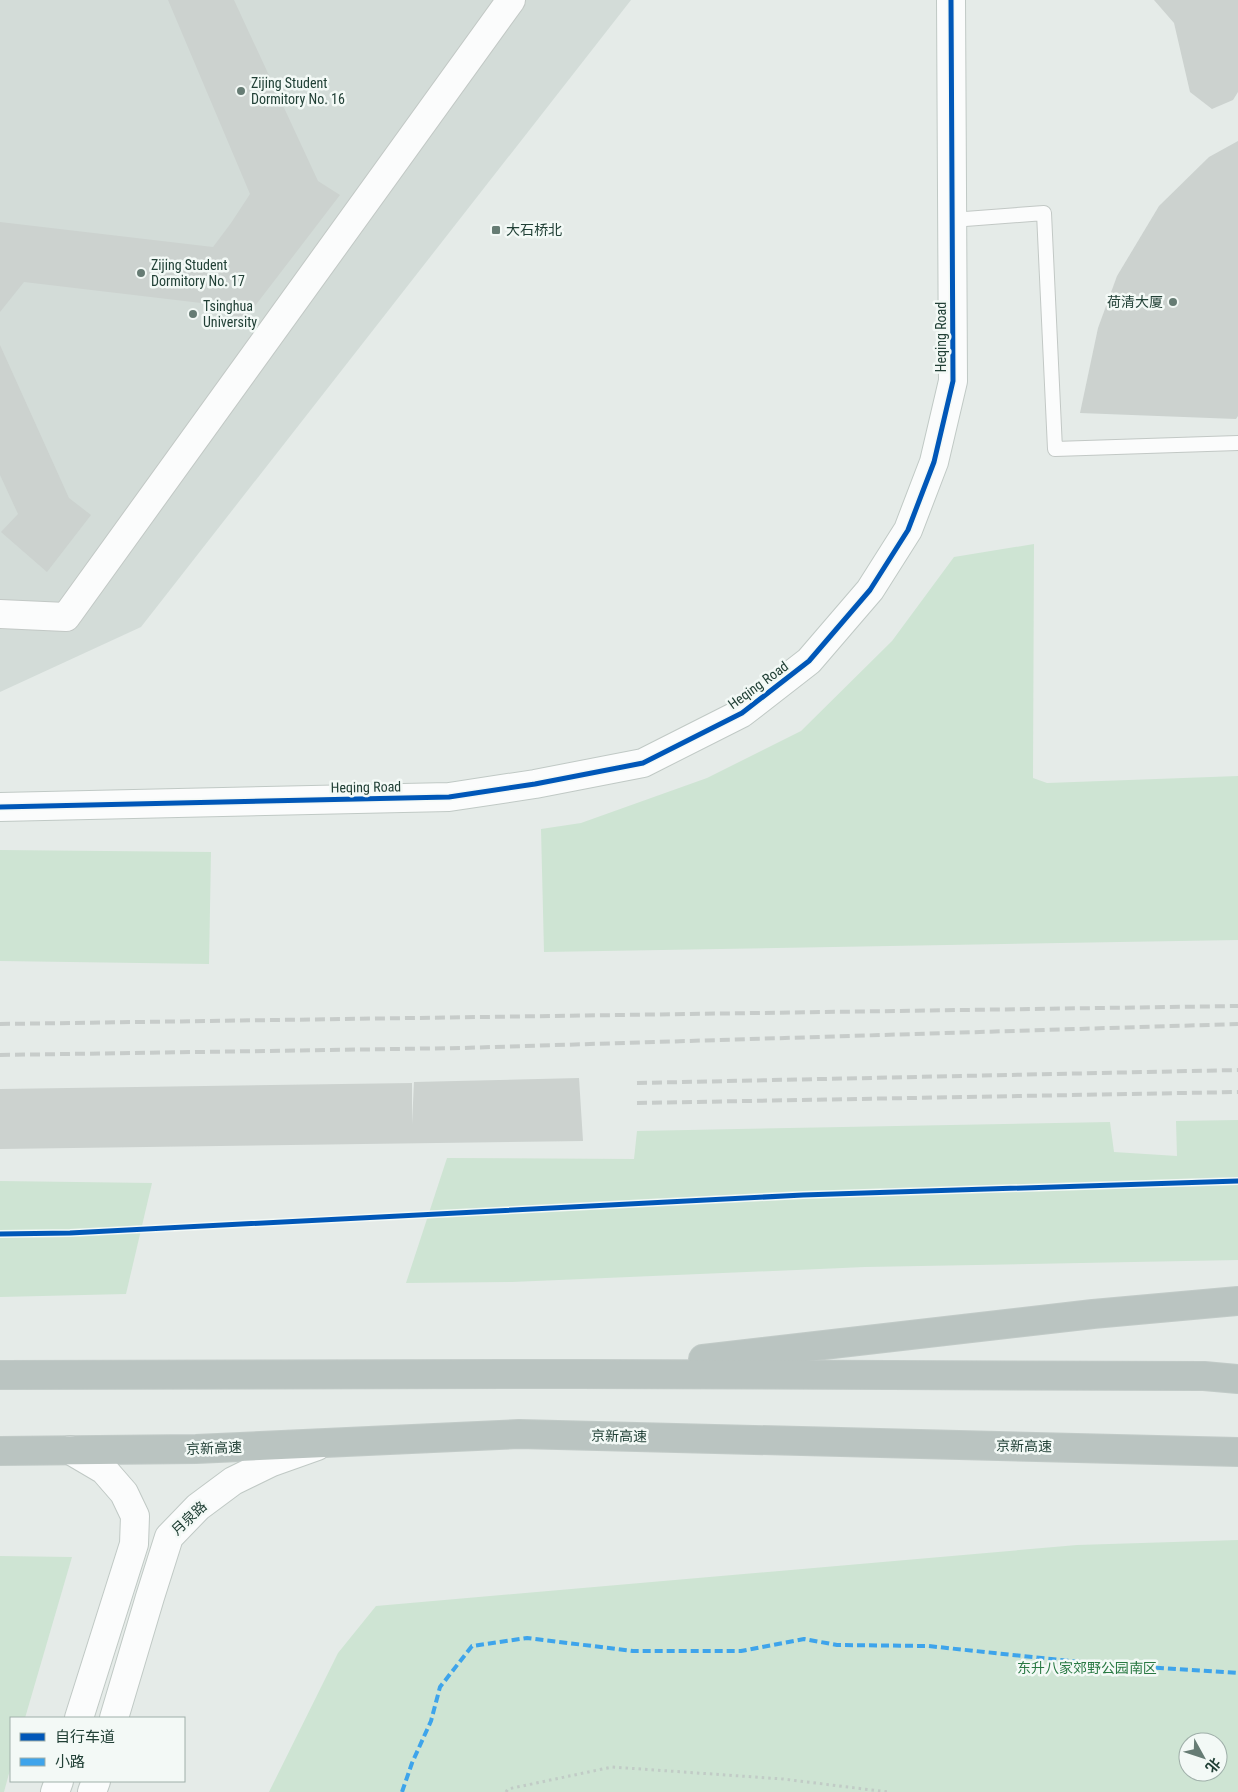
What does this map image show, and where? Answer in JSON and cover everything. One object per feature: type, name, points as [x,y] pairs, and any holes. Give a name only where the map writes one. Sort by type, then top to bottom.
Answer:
[{"type":"highway","points":[[577,1374],[1093,1314],[1238,1301]]},
{"type":"highway","points":[[0,1376],[577,1374],[1194,1376],[1238,1379]]},
{"type":"highway","name":"京新高速","points":[[0,1451],[196,1449],[520,1434],[1238,1452]]},
{"type":"main road","points":[[0,614],[66,617],[511,0]]},
{"type":"main road","name":"Heqing Road","points":[[0,807],[449,797],[535,784],[643,763],[742,713],[809,661],[870,590],[908,530],[934,462],[953,381],[951,0]]},
{"type":"main road","name":"月泉路","points":[[114,1717],[169,1537],[198,1508],[233,1481],[272,1462],[326,1443]]},
{"type":"main road","points":[[70,1450],[104,1470],[124,1494],[135,1516],[134,1544],[79,1717]]},
{"type":"lane","points":[[952,220],[1044,213],[1055,449],[1238,443]]},
{"type":"path","points":[[506,1792],[508,1789],[612,1768],[783,1779],[888,1792]]},
{"type":"shaded area","name":"Tsinghua University","points":[[0,0],[631,0],[141,627],[0,692]]},
{"type":"green space","points":[[1034,544],[1033,778],[1047,783],[1238,776],[1238,940],[544,952],[541,829],[581,823],[707,778],[801,731],[892,641],[954,557]]},
{"type":"green space","points":[[0,850],[211,852],[209,964],[0,961]]},
{"type":"green space","points":[[1238,1120],[1238,1260],[865,1267],[512,1282],[406,1283],[447,1158],[634,1159],[637,1131],[1110,1122],[1114,1152],[1177,1156],[1176,1121]]},
{"type":"green space","points":[[0,1181],[152,1183],[126,1294],[0,1297]]},
{"type":"green space","name":"东升八家郊野公园南区","points":[[1238,1540],[1238,1792],[269,1792],[338,1653],[376,1606],[1077,1545]]},
{"type":"green space","points":[[0,1556],[72,1557],[25,1717],[10,1717],[10,1770],[4,1792],[0,1792]]},
{"type":"building","points":[[168,0],[234,0],[318,181],[340,195],[242,323],[218,305],[24,282],[0,312],[0,222],[213,247],[250,194]]},
{"type":"building","points":[[1154,0],[1238,0],[1238,92],[1233,100],[1212,109],[1190,92],[1174,23]]},
{"type":"building","name":"荷清大厦","points":[[1238,141],[1238,416],[1236,419],[1080,413],[1098,328],[1117,276],[1159,206],[1209,157]]},
{"type":"building","points":[[0,345],[69,498],[91,515],[47,572],[1,532],[18,514],[0,475]]},
{"type":"building","points":[[579,1078],[583,1141],[0,1149],[0,1089],[412,1083],[412,1124],[414,1082]]},
{"type":"railway","points":[[0,1024],[1238,1006]]},
{"type":"railway","points":[[0,1055],[461,1048],[1238,1024]]},
{"type":"railway","points":[[637,1083],[1238,1070]]},
{"type":"railway","points":[[637,1103],[1238,1092]]},
{"type":"marked path","points":[[402,1792],[412,1763],[431,1721],[440,1687],[472,1646],[527,1638],[633,1651],[741,1651],[804,1639],[837,1645],[928,1646],[1099,1664],[1238,1673]]},
{"type":"cycle path","points":[[0,807],[449,797],[535,784],[643,763],[742,713],[809,661],[870,590],[908,530],[934,462],[953,381],[951,0]]},
{"type":"cycle path","points":[[0,1234],[70,1233],[803,1195],[1238,1181]]},
{"type":"place","name":"Zijing Student Dormitory No. 16","points":[[241,91]]},
{"type":"place","name":"大石桥北","points":[[496,230]]},
{"type":"place","name":"Zijing Student Dormitory No. 17","points":[[141,273]]},
{"type":"place","name":"荷清大厦","points":[[1173,302]]},
{"type":"place","name":"Tsinghua University","points":[[193,314]]}]
